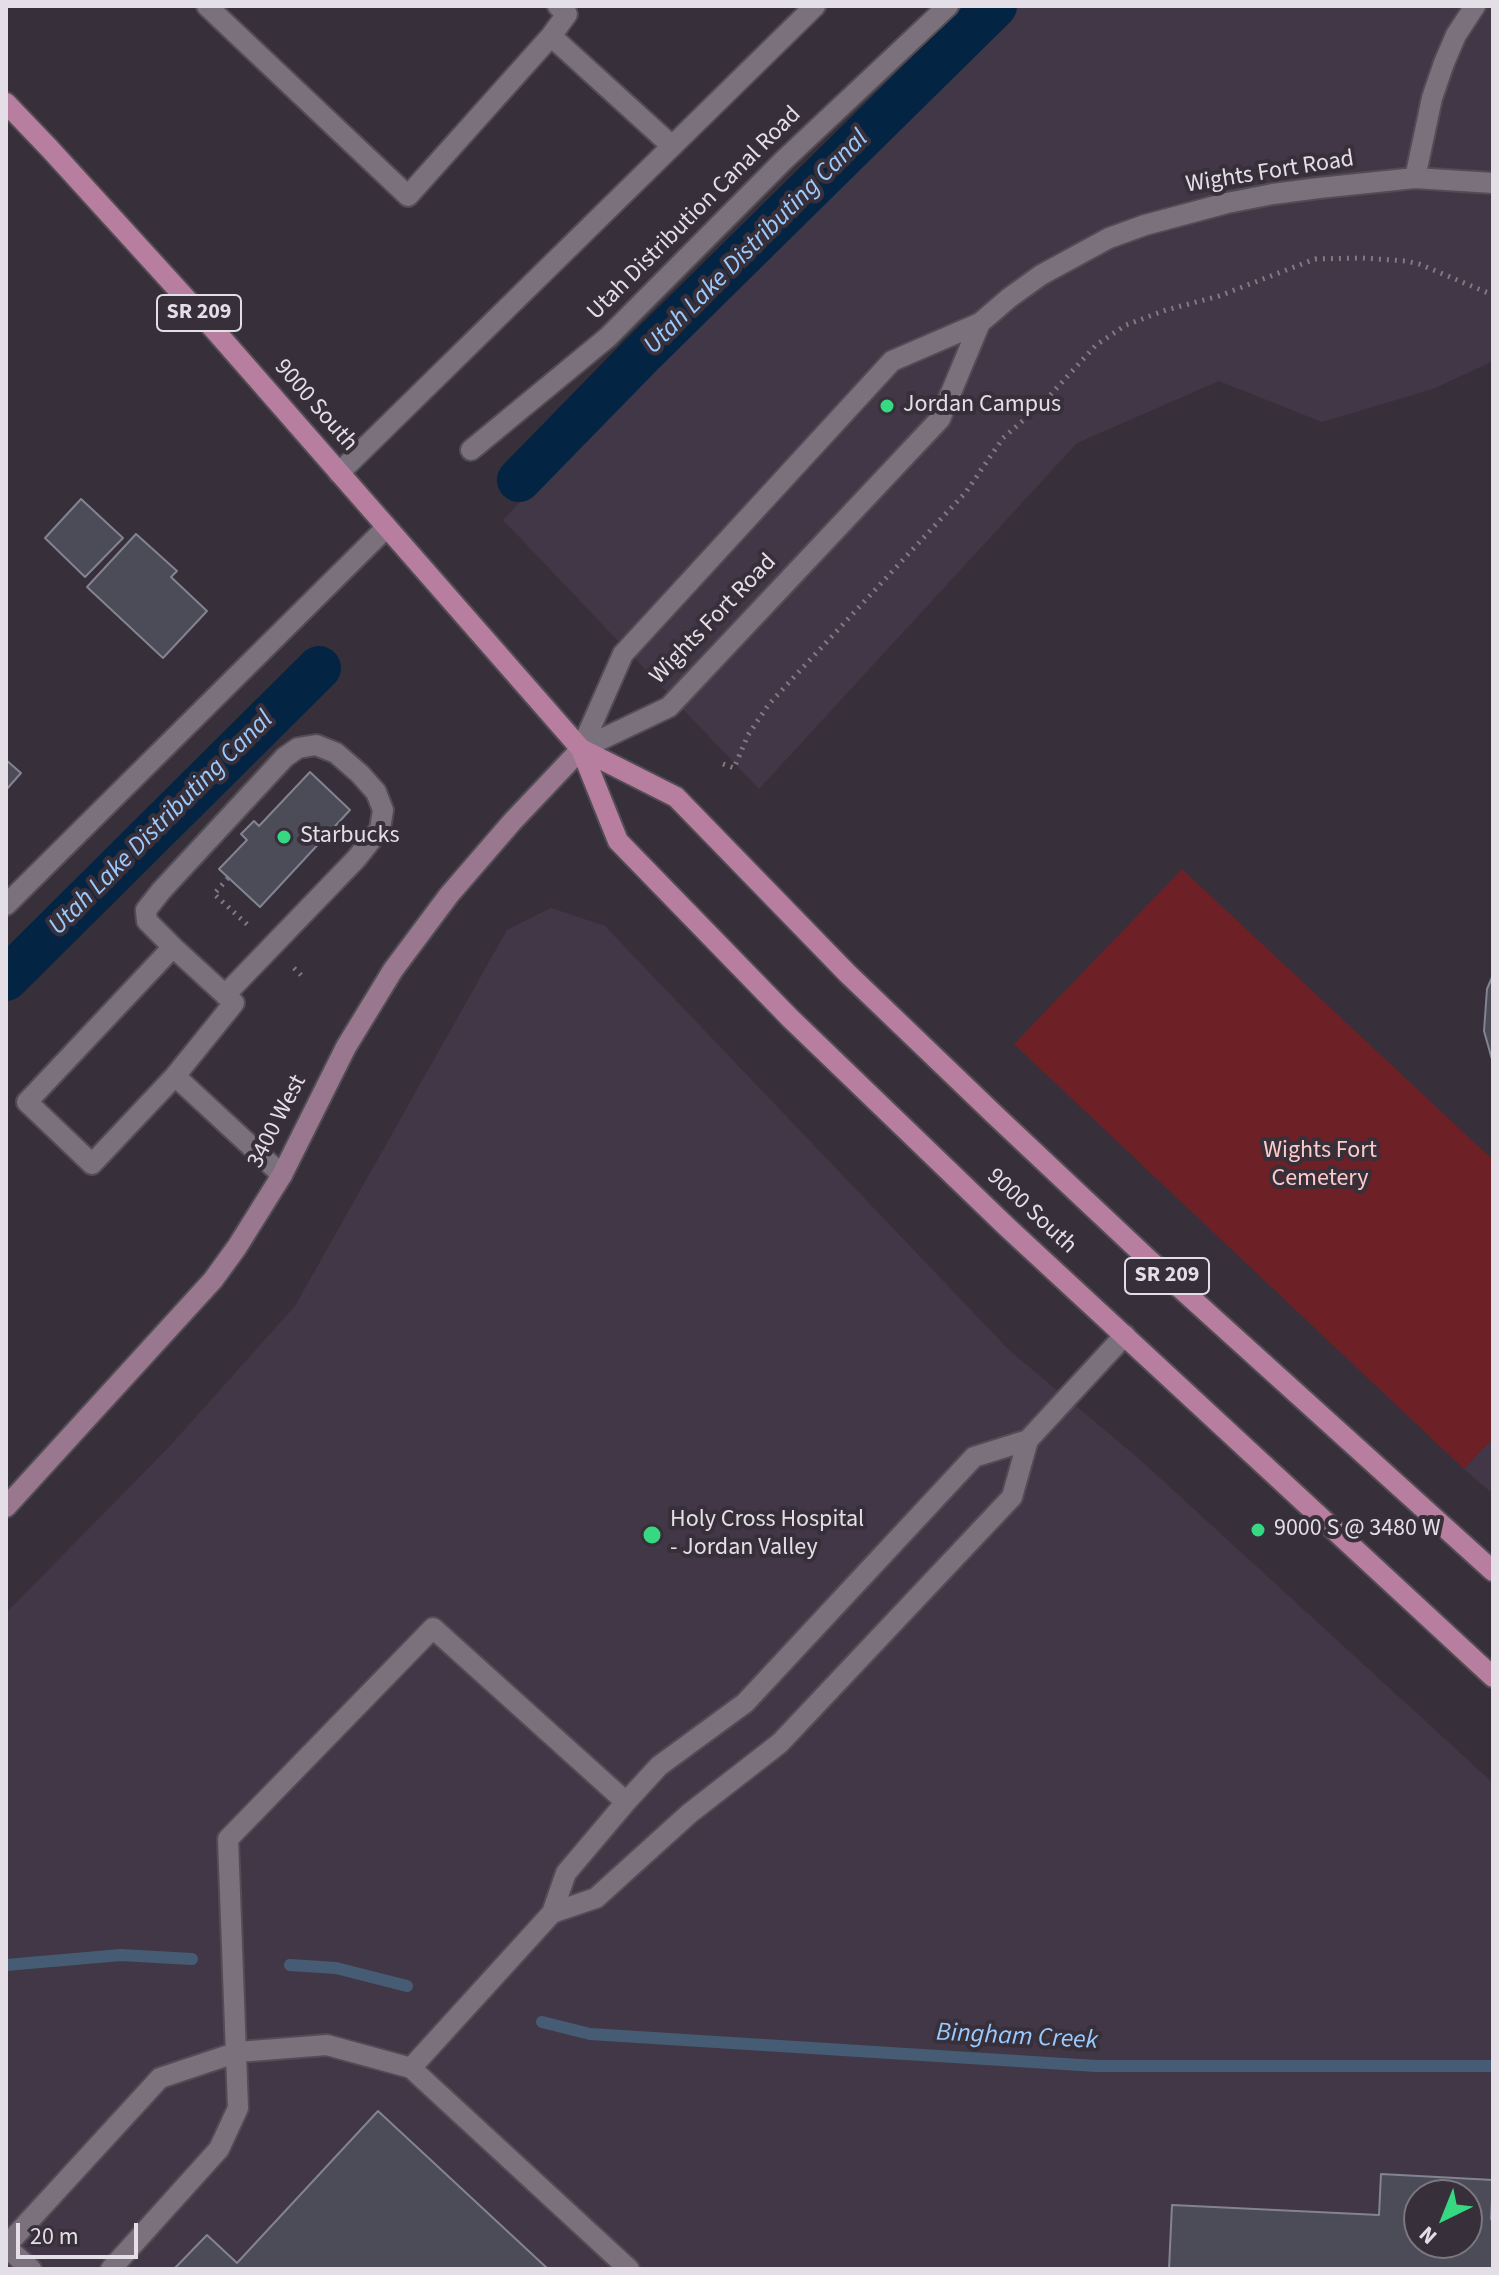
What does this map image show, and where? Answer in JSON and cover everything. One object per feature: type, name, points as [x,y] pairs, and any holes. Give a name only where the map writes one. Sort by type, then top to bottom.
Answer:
[{"type":"main road","name":"9000 South","points":[[6,103],[131,237],[581,749],[618,841],[801,1029],[996,1216],[1493,1677]]},
{"type":"main road","name":"9000 South","points":[[581,749],[676,797],[847,973],[997,1117],[1148,1259],[1493,1571]]},
{"type":"street","name":"3400 West","points":[[6,1507],[213,1280],[282,1175],[346,1047],[421,931],[512,822],[581,749]]},
{"type":"lane","points":[[207,6],[408,196],[551,36],[567,14],[558,6]]},
{"type":"lane","points":[[339,473],[815,6]]},
{"type":"lane","name":"Utah Distribution Canal Road","points":[[471,450],[608,337],[784,160],[948,6]]},
{"type":"lane","points":[[1415,178],[1432,98],[1444,63],[1456,35],[1475,6]]},
{"type":"lane","points":[[551,36],[672,146]]},
{"type":"lane","name":"Wights Fort Road","points":[[581,749],[623,654],[892,361],[980,323],[1041,275],[1097,244],[1182,214],[1273,194],[1415,178],[1493,183]]},
{"type":"lane","name":"Wights Fort Road","points":[[581,749],[669,707],[929,431],[940,419],[980,323]]},
{"type":"lane","points":[[6,905],[386,528]]},
{"type":"lane","points":[[173,947],[27,1102],[92,1164],[175,1076],[234,1003],[225,995],[173,947],[147,921],[146,910],[285,757],[298,748],[316,745],[336,753],[360,774],[376,792],[383,810],[380,829],[356,859],[225,995]]},
{"type":"lane","points":[[175,1076],[282,1175]]},
{"type":"lane","points":[[552,1913],[596,1898],[690,1813],[780,1743],[1012,1497],[1028,1440],[1125,1335]]},
{"type":"lane","points":[[411,2068],[552,1913],[566,1873],[659,1766],[745,1703],[974,1457],[1028,1440]]},
{"type":"lane","points":[[111,2269],[219,2149],[238,2108],[228,1839],[433,1628],[626,1802]]},
{"type":"lane","points":[[31,2269],[6,2247],[160,2078],[238,2052],[327,2045],[411,2068],[629,2269]]},
{"type":"path","points":[[723,764],[734,768],[748,735],[769,704],[966,492],[1003,438],[1043,403],[1096,345],[1126,325],[1166,310],[1219,296],[1315,259],[1406,261],[1493,295]]},
{"type":"path","points":[[228,878],[214,894],[255,932]]},
{"type":"shaded area","name":"Jordan Campus","points":[[994,6],[1493,6],[1493,361],[1433,389],[1322,422],[1219,381],[1077,443],[759,789],[503,520]]},
{"type":"shaded area","name":"Holy Cross Hospital - Jordan Valley","points":[[551,908],[605,926],[1010,1351],[1137,1457],[1493,1783],[1493,2269],[6,2269],[6,1613],[168,1448],[295,1306],[507,930]]},
{"type":"shaded area","points":[[1493,1438],[1493,1494],[1464,1469]]},
{"type":"green space","name":"Wights Fort Cemetery","points":[[1182,869],[1493,1160],[1493,1438],[1464,1469],[1014,1044]]},
{"type":"building","points":[[81,499],[123,538],[85,577],[45,538]]},
{"type":"building","points":[[136,534],[177,571],[171,577],[207,611],[163,658],[87,587]]},
{"type":"building","points":[[6,760],[21,773],[6,790]]},
{"type":"building","name":"Starbucks","points":[[310,772],[350,810],[260,907],[219,869],[247,840],[241,834],[254,821],[259,826]]},
{"type":"building","points":[[1493,975],[1493,1063],[1484,1031],[1487,989]]},
{"type":"building","points":[[378,2111],[548,2269],[174,2269],[207,2235],[237,2263]]},
{"type":"building","points":[[1381,2174],[1474,2179],[1403,2179],[1403,2259],[1483,2259],[1483,2179],[1493,2180],[1493,2269],[1169,2269],[1172,2205],[1379,2215]]},
{"type":"waterway","name":"Utah Lake Distributing Canal","points":[[519,480],[641,355],[995,6]]},
{"type":"waterway","name":"Utah Lake Distributing Canal","points":[[6,979],[319,668]]},
{"type":"waterway","name":"Bingham Creek","points":[[6,1965],[121,1955],[192,1959]]},
{"type":"waterway","name":"Bingham Creek","points":[[290,1965],[336,1968],[407,1986]]},
{"type":"waterway","name":"Bingham Creek","points":[[542,2022],[590,2034],[1096,2066],[1493,2066]]},
{"type":"place","name":"Jordan Campus","points":[[887,406]]},
{"type":"place","name":"Starbucks","points":[[284,837]]},
{"type":"place","name":"9000 S @ 3480 W","points":[[1258,1530]]},
{"type":"place","name":"Holy Cross Hospital - Jordan Valley","points":[[652,1535]]}]
